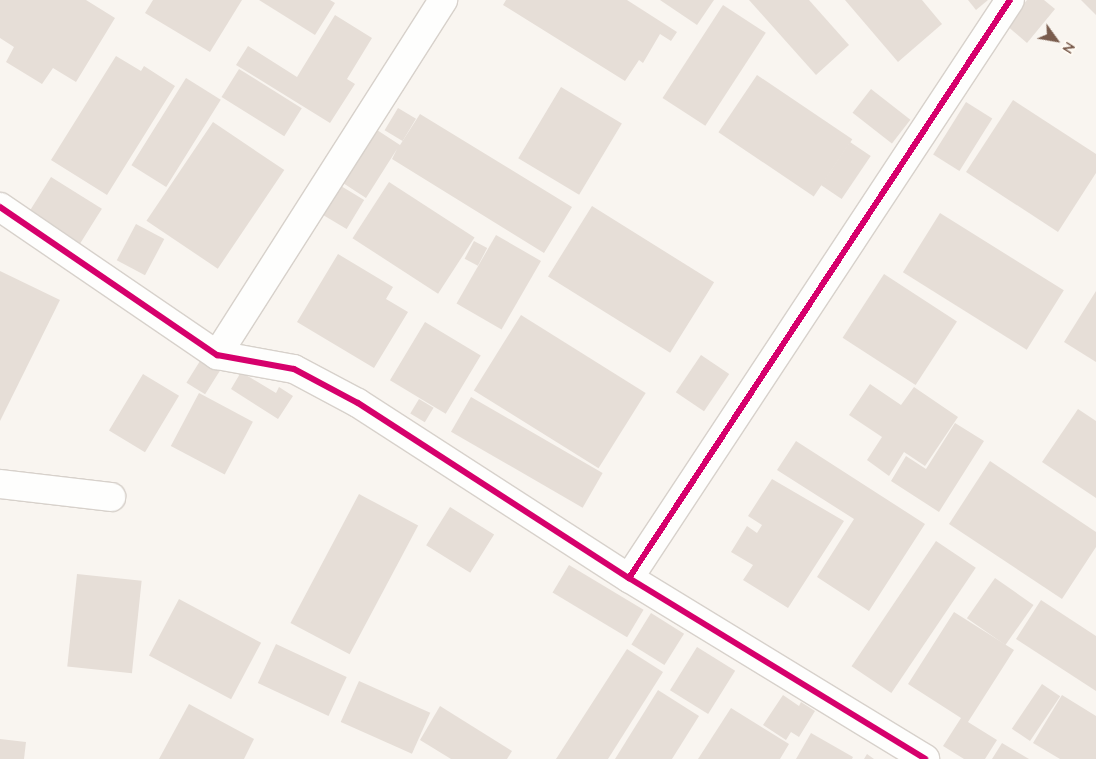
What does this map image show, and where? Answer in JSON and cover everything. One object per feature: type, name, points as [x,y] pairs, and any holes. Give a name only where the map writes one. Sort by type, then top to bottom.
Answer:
[{"type":"street","points":[[217,355],[442,0]]},
{"type":"street","points":[[629,578],[1010,0]]},
{"type":"street","points":[[0,207],[217,355],[294,369],[358,403],[629,578],[926,759]]},
{"type":"street","points":[[0,484],[111,497]]},
{"type":"building","points":[[0,0],[86,0],[115,18],[76,82],[53,68],[42,84],[6,62],[14,47],[0,38]]},
{"type":"building","points":[[153,0],[242,0],[210,52],[145,13]]},
{"type":"building","points":[[259,0],[330,0],[335,3],[315,35]]},
{"type":"building","points":[[506,0],[627,0],[677,32],[671,41],[660,34],[643,63],[639,60],[625,81],[503,5]]},
{"type":"building","points":[[660,0],[714,0],[697,25]]},
{"type":"building","points":[[749,0],[809,0],[849,45],[816,75]]},
{"type":"building","points":[[845,0],[922,0],[942,24],[898,62]]},
{"type":"building","points":[[968,0],[988,0],[976,10]]},
{"type":"building","points":[[1027,0],[1044,0],[1055,9],[1027,43],[1006,25]]},
{"type":"building","points":[[1081,0],[1096,0],[1096,15]]},
{"type":"building","points":[[723,5],[766,33],[705,126],[663,98]]},
{"type":"building","points":[[335,15],[372,38],[347,79],[355,84],[330,123],[236,65],[248,46],[297,77]]},
{"type":"building","points":[[116,56],[141,71],[144,66],[175,86],[107,195],[51,160]]},
{"type":"building","points":[[239,69],[302,108],[284,136],[222,97]]},
{"type":"building","points":[[757,75],[852,139],[814,197],[718,132]]},
{"type":"building","points":[[186,78],[221,100],[166,187],[131,165]]},
{"type":"building","points":[[561,87],[622,124],[579,195],[518,158]]},
{"type":"building","points":[[871,89],[910,120],[892,143],[853,113]]},
{"type":"building","points":[[1013,100],[1096,154],[1096,173],[1058,232],[966,172]]},
{"type":"building","points":[[966,102],[992,118],[959,171],[933,155]]},
{"type":"building","points":[[398,108],[416,119],[403,141],[385,130]]},
{"type":"building","points":[[420,114],[572,207],[544,253],[392,159],[397,149],[366,198],[343,183],[377,130],[400,145]]},
{"type":"building","points":[[213,122],[284,170],[218,269],[146,221]]},
{"type":"building","points":[[850,142],[871,156],[842,199],[821,185]]},
{"type":"building","points":[[51,177],[102,209],[79,246],[28,214]]},
{"type":"building","points":[[389,182],[475,238],[438,294],[353,238]]},
{"type":"building","points":[[341,186],[364,200],[347,229],[323,215]]},
{"type":"building","points":[[592,206],[714,282],[670,353],[548,276]]},
{"type":"building","points":[[940,213],[1064,290],[1027,350],[903,272]]},
{"type":"building","points":[[136,224],[164,239],[145,275],[117,260]]},
{"type":"building","points":[[496,235],[541,261],[502,329],[456,303]]},
{"type":"building","points":[[474,241],[487,248],[478,266],[465,259]]},
{"type":"building","points":[[338,254],[393,287],[386,299],[408,312],[374,368],[297,322]]},
{"type":"building","points":[[0,271],[60,300],[0,421]]},
{"type":"building","points":[[884,274],[957,321],[916,385],[843,338]]},
{"type":"building","points":[[1096,291],[1096,362],[1064,342]]},
{"type":"building","points":[[521,315],[646,393],[599,468],[474,390]]},
{"type":"building","points":[[425,322],[481,355],[446,414],[390,380]]},
{"type":"building","points":[[205,353],[224,365],[205,394],[186,383]]},
{"type":"building","points":[[701,355],[729,374],[704,411],[676,392]]},
{"type":"building","points":[[241,372],[276,393],[279,387],[293,396],[278,419],[231,389]]},
{"type":"building","points":[[143,374],[179,396],[145,452],[109,431]]},
{"type":"building","points":[[870,384],[901,405],[914,387],[958,417],[925,466],[904,452],[889,476],[867,460],[882,437],[849,415]]},
{"type":"building","points":[[199,393],[253,422],[225,475],[171,446]]},
{"type":"building","points":[[471,397],[603,473],[583,508],[451,432]]},
{"type":"building","points":[[419,399],[434,408],[425,422],[410,414]]},
{"type":"building","points":[[1078,409],[1096,421],[1096,498],[1042,462]]},
{"type":"building","points":[[955,423],[984,441],[939,512],[891,481],[906,456],[926,469]]},
{"type":"building","points":[[796,441],[925,524],[869,611],[817,577],[854,519],[777,470]]},
{"type":"building","points":[[990,461],[1096,532],[1096,547],[1062,599],[949,524]]},
{"type":"building","points":[[772,479],[844,521],[788,608],[743,580],[753,565],[731,552],[747,526],[757,533],[762,525],[748,516]]},
{"type":"building","points":[[359,494],[418,525],[350,654],[290,623]]},
{"type":"building","points":[[450,507],[494,535],[470,573],[426,545]]},
{"type":"building","points":[[936,541],[976,568],[891,693],[852,666]]},
{"type":"building","points":[[569,565],[644,610],[627,637],[553,592]]},
{"type":"building","points":[[77,574],[142,581],[132,673],[67,666]]},
{"type":"building","points":[[995,578],[1034,605],[1005,645],[967,618]]},
{"type":"building","points":[[179,599],[261,643],[231,699],[149,656]]},
{"type":"building","points":[[1041,600],[1096,636],[1096,691],[1016,639]]},
{"type":"building","points":[[954,612],[1014,650],[968,722],[997,740],[985,759],[964,759],[943,746],[961,718],[908,684]]},
{"type":"building","points":[[651,613],[684,634],[664,665],[631,644]]},
{"type":"building","points":[[276,644],[347,677],[329,716],[258,683]]},
{"type":"building","points":[[697,647],[735,671],[708,714],[670,690]]},
{"type":"building","points":[[627,649],[663,672],[608,759],[556,759]]},
{"type":"building","points":[[359,681],[430,713],[412,754],[341,722]]},
{"type":"building","points":[[1042,684],[1060,696],[1030,741],[1012,729]]},
{"type":"building","points":[[658,690],[699,716],[672,759],[615,759]]},
{"type":"building","points":[[783,695],[799,706],[801,702],[815,711],[799,737],[791,732],[786,740],[763,725]]},
{"type":"building","points":[[1062,695],[1096,716],[1096,759],[1060,759],[1033,743]]},
{"type":"building","points":[[189,704],[254,739],[244,759],[159,759]]},
{"type":"building","points":[[440,706],[512,751],[507,759],[451,759],[420,740]]},
{"type":"building","points":[[731,708],[789,744],[780,759],[698,759]]},
{"type":"building","points":[[811,733],[853,757],[852,759],[796,759]]},
{"type":"building","points":[[0,739],[26,742],[24,759],[0,759]]},
{"type":"building","points":[[1002,743],[1029,759],[992,759]]},
{"type":"building","points":[[867,754],[874,759],[864,759]]},
{"type":"cycle path","points":[[629,578],[1010,0]]},
{"type":"cycle path","points":[[0,207],[217,355],[294,369],[358,403],[629,578],[925,759]]}]
